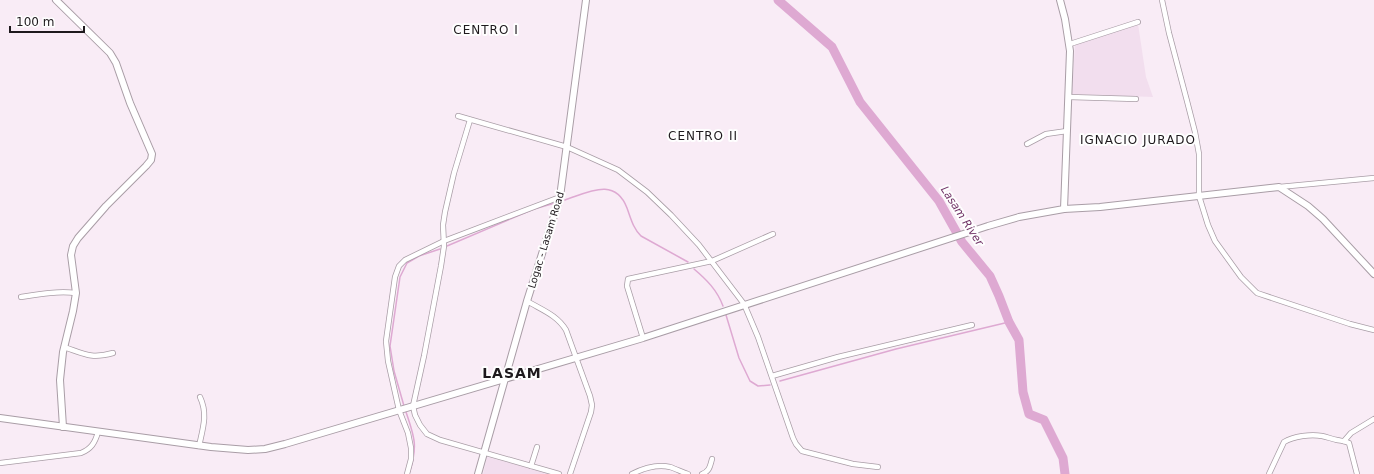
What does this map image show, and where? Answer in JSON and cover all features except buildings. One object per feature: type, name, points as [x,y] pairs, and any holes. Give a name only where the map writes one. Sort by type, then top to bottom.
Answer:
[{"type":"street","points":[[56,0],[110,53],[116,62],[130,103],[152,154],[151,160],[146,166],[106,206],[78,238],[73,246],[71,255],[76,293],[64,347],[60,380],[63,427]]},
{"type":"street","name":"Logac - Lasam Road","points":[[478,474],[527,301],[560,197],[586,0]]},
{"type":"street","points":[[1060,0],[1070,44],[1064,209]]},
{"type":"street","points":[[1162,0],[1168,33],[1187,101],[1199,154],[1199,196],[1208,225],[1215,241],[1241,277],[1257,293],[1350,324],[1374,330]]},
{"type":"street","points":[[1070,44],[1138,22]]},
{"type":"street","points":[[1069,97],[1136,99]]},
{"type":"street","points":[[458,116],[567,148],[618,170],[647,192],[685,230],[712,261],[744,304],[758,337],[798,448],[811,454],[853,464],[878,467]]},
{"type":"street","points":[[470,120],[454,173],[445,212],[441,266],[413,406],[415,414],[420,425],[427,434],[440,440],[559,474]]},
{"type":"street","points":[[1027,144],[1046,134],[1067,131]]},
{"type":"street","points":[[0,418],[199,446],[248,450],[265,449],[643,338],[925,245],[1020,217],[1064,209],[1374,178]]},
{"type":"street","points":[[1279,187],[1308,206],[1323,219],[1374,274]]},
{"type":"street","points":[[407,474],[411,459],[411,448],[408,432],[399,410],[388,361],[386,340],[395,277],[400,266],[405,260],[444,241],[560,197]]},
{"type":"street","points":[[643,338],[627,286],[628,279],[712,261],[773,234]]},
{"type":"street","points":[[22,297],[48,292],[76,293]]},
{"type":"street","points":[[527,301],[556,317],[562,322],[592,405],[587,425],[570,474]]},
{"type":"street","points":[[772,376],[838,357],[972,325]]},
{"type":"street","points":[[64,347],[95,357],[113,353]]},
{"type":"street","points":[[199,446],[205,415],[200,397]]},
{"type":"street","points":[[1344,441],[1357,429],[1374,419]]},
{"type":"street","points":[[0,463],[81,453],[91,448],[98,432]]},
{"type":"street","points":[[1269,474],[1283,444],[1288,440],[1314,435],[1348,442],[1357,474]]},
{"type":"street","points":[[531,466],[537,447]]},
{"type":"street","points":[[702,474],[709,470],[712,459]]},
{"type":"street","points":[[632,474],[643,469],[660,466],[669,467],[688,474]]},
{"type":"shaded area","points":[[1138,24],[1146,77],[1153,97],[1072,94],[1075,45]]},
{"type":"shaded area","points":[[487,457],[554,474],[483,474]]},
{"type":"waterway","name":"Lasam River","points":[[778,0],[832,47],[860,102],[939,201],[962,242],[990,276],[1009,322],[1019,340],[1023,392],[1029,414],[1044,420],[1063,458],[1065,474]]},
{"type":"waterway","points":[[565,200],[600,189],[616,193],[622,198],[634,227],[641,236],[688,262]]},
{"type":"waterway","points":[[447,246],[534,209],[555,203]]},
{"type":"waterway","points":[[404,406],[394,371],[390,346],[400,277],[407,263],[419,256],[440,249]]},
{"type":"waterway","points":[[694,269],[711,286],[718,295],[723,306]]},
{"type":"waterway","points":[[726,315],[739,358],[750,381],[758,386],[770,385]]},
{"type":"waterway","points":[[780,381],[896,349],[1009,322]]},
{"type":"waterway","points":[[406,412],[412,429],[414,443],[414,457],[409,474]]},
{"type":"district","name":"CENTRO I","points":[[486,30]]},
{"type":"district","name":"CENTRO II","points":[[703,136]]},
{"type":"district","name":"IGNACIO JURADO","points":[[1138,140]]},
{"type":"district","name":"LASAM","points":[[512,373]]}]
